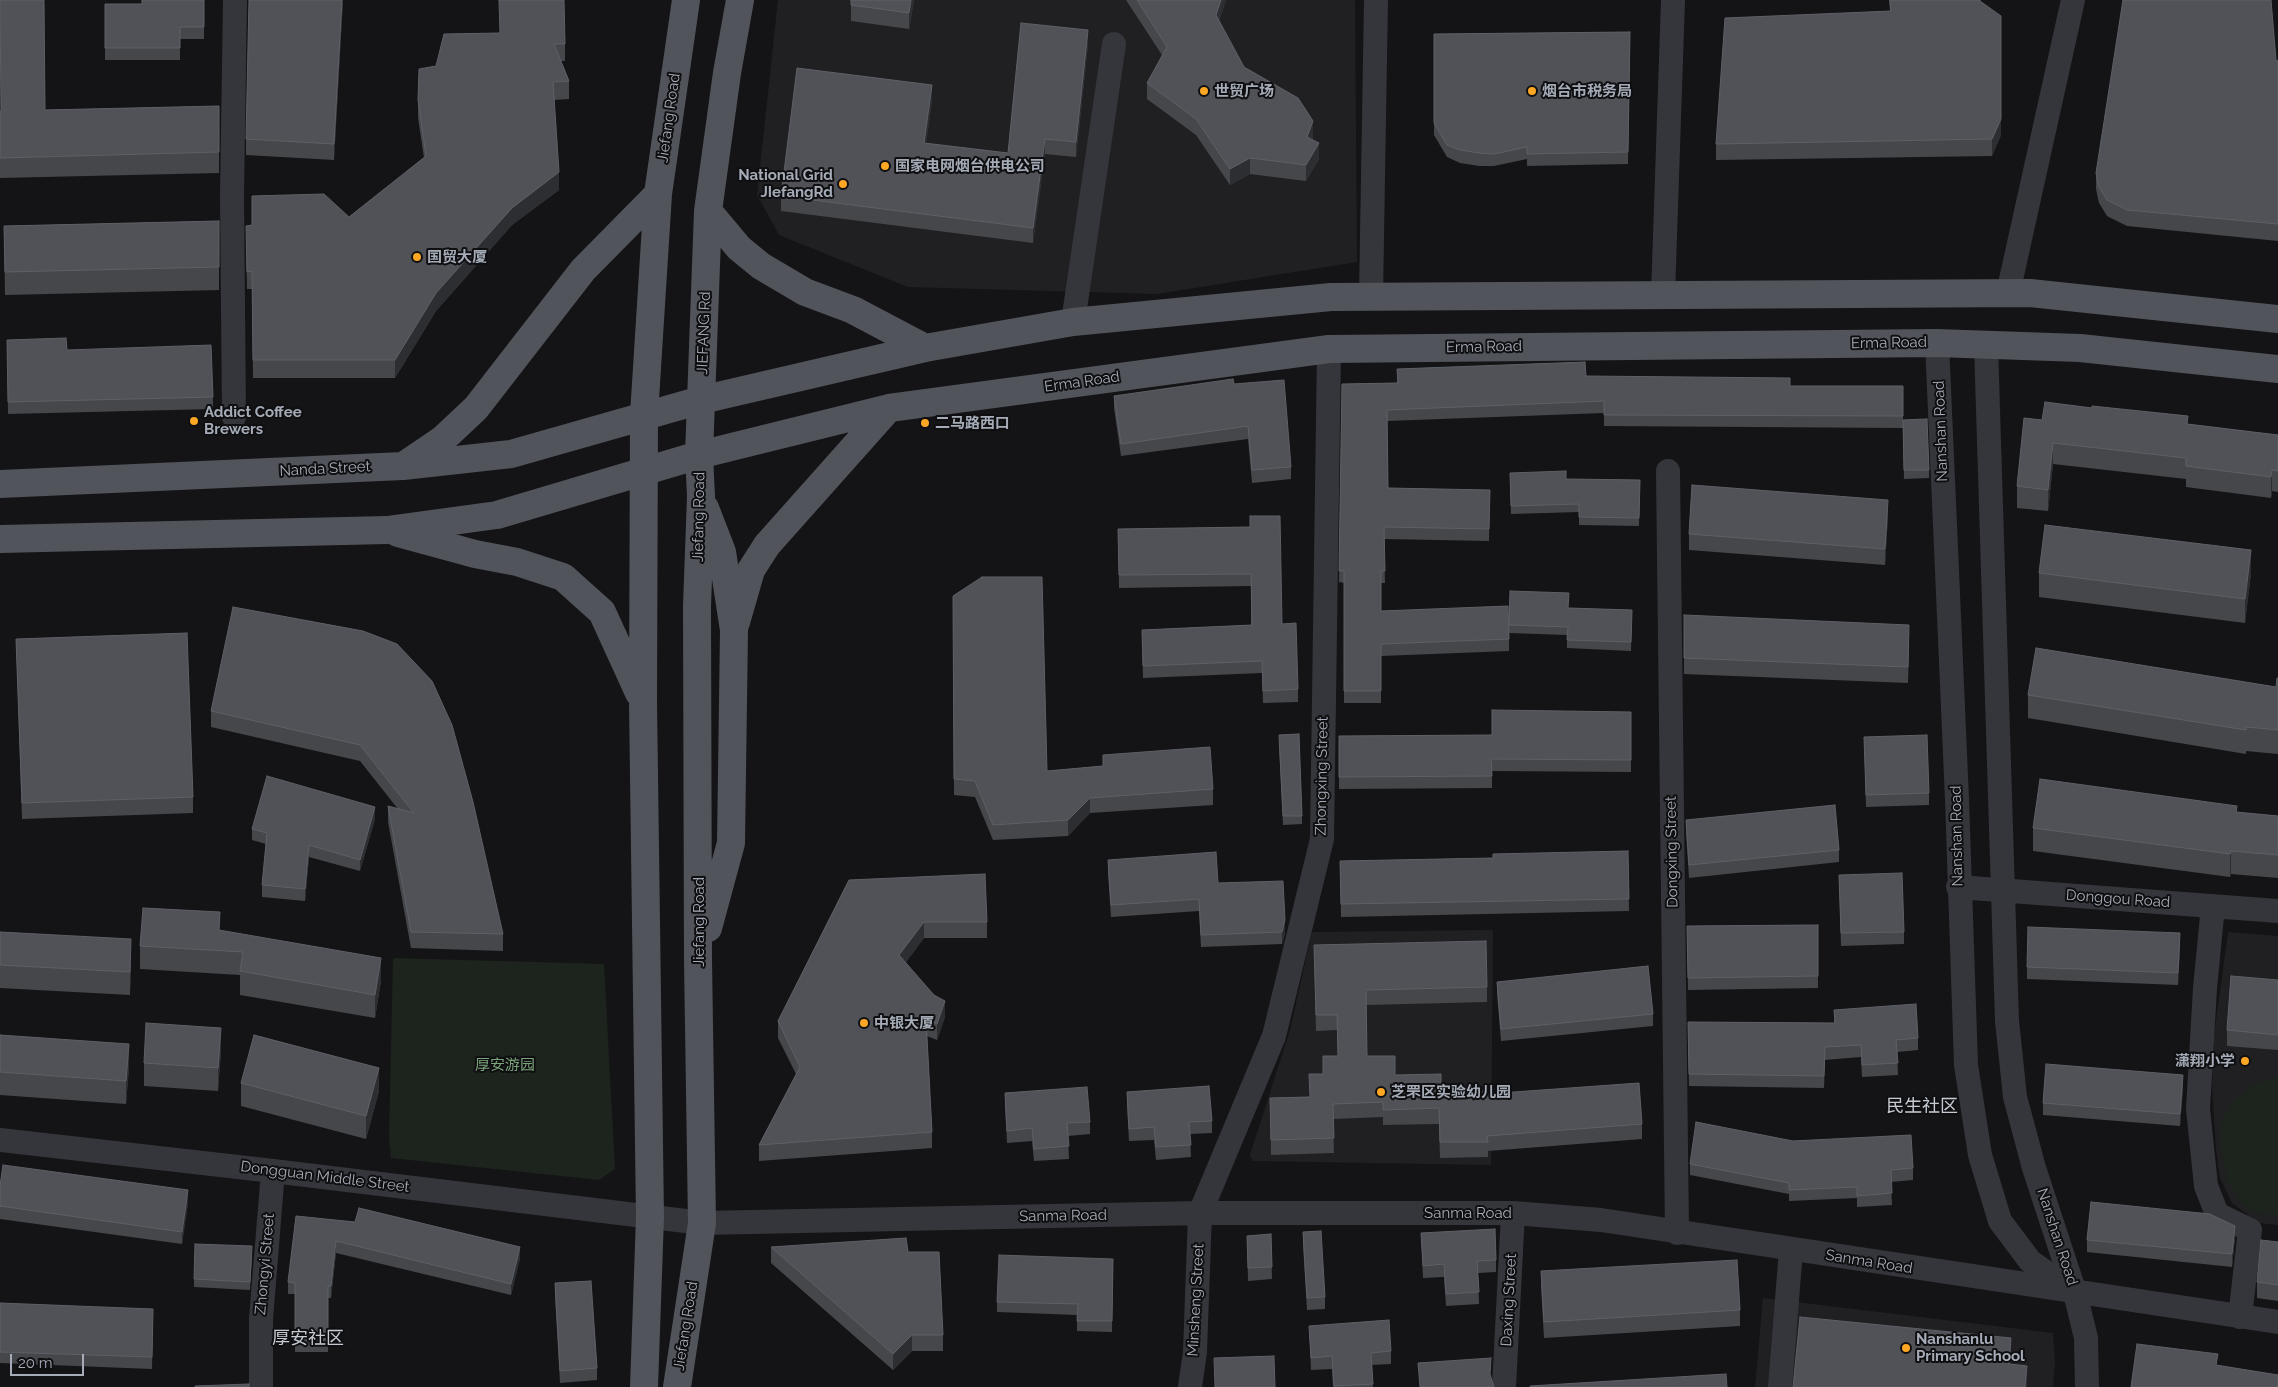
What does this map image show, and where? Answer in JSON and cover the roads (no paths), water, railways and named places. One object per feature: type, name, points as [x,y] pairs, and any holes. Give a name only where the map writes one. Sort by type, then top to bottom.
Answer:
[{"type":"main road","name":"Jiefang Road","points":[[644,416],[658,194],[686,0]]},
{"type":"main road","points":[[740,0],[727,73],[708,211],[739,248],[761,266],[805,292],[853,310],[925,348]]},
{"type":"main road","points":[[403,466],[443,439],[476,408],[583,270],[658,194]]},
{"type":"main road","name":"JIEFANG Rd","points":[[699,455],[708,211]]},
{"type":"main road","points":[[701,400],[925,348],[1073,322],[1331,296],[2030,293],[2278,319]]},
{"type":"main road","name":"Erma Road","points":[[643,473],[699,455],[888,408],[1329,349],[1986,344],[2080,348],[2278,369]]},
{"type":"main road","name":"Nanda Street","points":[[0,484],[403,466],[511,454],[701,400]]},
{"type":"main road","points":[[734,630],[751,570],[767,544],[888,408]]},
{"type":"main road","points":[[644,416],[643,702],[650,1216],[644,1387]]},
{"type":"main road","name":"Jiefang Road","points":[[677,1387],[702,1224],[698,960],[697,606],[701,496],[699,455]]},
{"type":"main road","points":[[0,539],[387,530],[497,515],[643,473]]},
{"type":"main road","points":[[698,960],[731,843],[734,630],[722,552],[701,496]]},
{"type":"main road","points":[[387,530],[475,554],[517,562],[563,577],[602,612],[643,702]]},
{"type":"street","points":[[234,417],[232,196],[235,0]]},
{"type":"street","points":[[1371,296],[1376,0]]},
{"type":"street","points":[[1663,295],[1672,0]]},
{"type":"street","points":[[2008,293],[2073,0]]},
{"type":"street","points":[[1073,322],[1114,44]]},
{"type":"street","name":"Nanshan Road","points":[[1937,343],[1957,789],[1958,887],[1966,1065],[1980,1155],[2000,1221],[2030,1261],[2075,1293]]},
{"type":"street","name":"Nanshan Road","points":[[1986,344],[2007,1021],[2015,1097],[2034,1168],[2075,1293],[2086,1338],[2087,1387]]},
{"type":"street","name":"Zhongxing Street","points":[[1200,1213],[1274,1036],[1322,839],[1329,349]]},
{"type":"street","name":"Dongxing Street","points":[[1668,472],[1677,1233]]},
{"type":"street","name":"Donggou Road","points":[[1958,887],[2278,911]]},
{"type":"street","points":[[2213,906],[2205,988],[2198,1110],[2206,1186],[2217,1214],[2250,1230],[2240,1317]]},
{"type":"street","name":"Dongguan Middle Street","points":[[0,1140],[273,1170],[650,1216]]},
{"type":"street","name":"Zhongyi Street","points":[[261,1387],[261,1319],[273,1170]]},
{"type":"street","name":"Sanma Road","points":[[650,1216],[702,1224],[1200,1213],[1513,1213],[1602,1220],[1677,1233],[2278,1322]]},
{"type":"street","name":"Minsheng Street","points":[[1190,1387],[1195,1352],[1200,1213]]},
{"type":"street","name":"Daxing Street","points":[[1504,1387],[1513,1213]]},
{"type":"street","points":[[1780,1387],[1791,1250]]},
{"type":"place","name":"世贸广场","points":[[1204,91]]},
{"type":"place","name":"烟台市税务局","points":[[1532,91]]},
{"type":"place","name":"国家电网烟台供电公司","points":[[885,166]]},
{"type":"place","name":"National Grid JIefangRd","points":[[843,184]]},
{"type":"place","name":"国贸大厦","points":[[417,257]]},
{"type":"place","name":"Addict Coffee Brewers","points":[[194,421]]},
{"type":"place","name":"二马路西口","points":[[925,423]]},
{"type":"place","name":"中银大厦","points":[[864,1023]]},
{"type":"place","name":"潇翔小学","points":[[2245,1061]]},
{"type":"place","name":"芝罘区实验幼儿园","points":[[1381,1092]]},
{"type":"place","name":"Nanshanlu Primary School","points":[[1906,1348]]},
{"type":"district","name":"民生社区","points":[[1922,1107]]},
{"type":"district","name":"厚安社区","points":[[308,1339]]},
{"type":"park label","name":"厚安游园","points":[[505,1065]]}]
